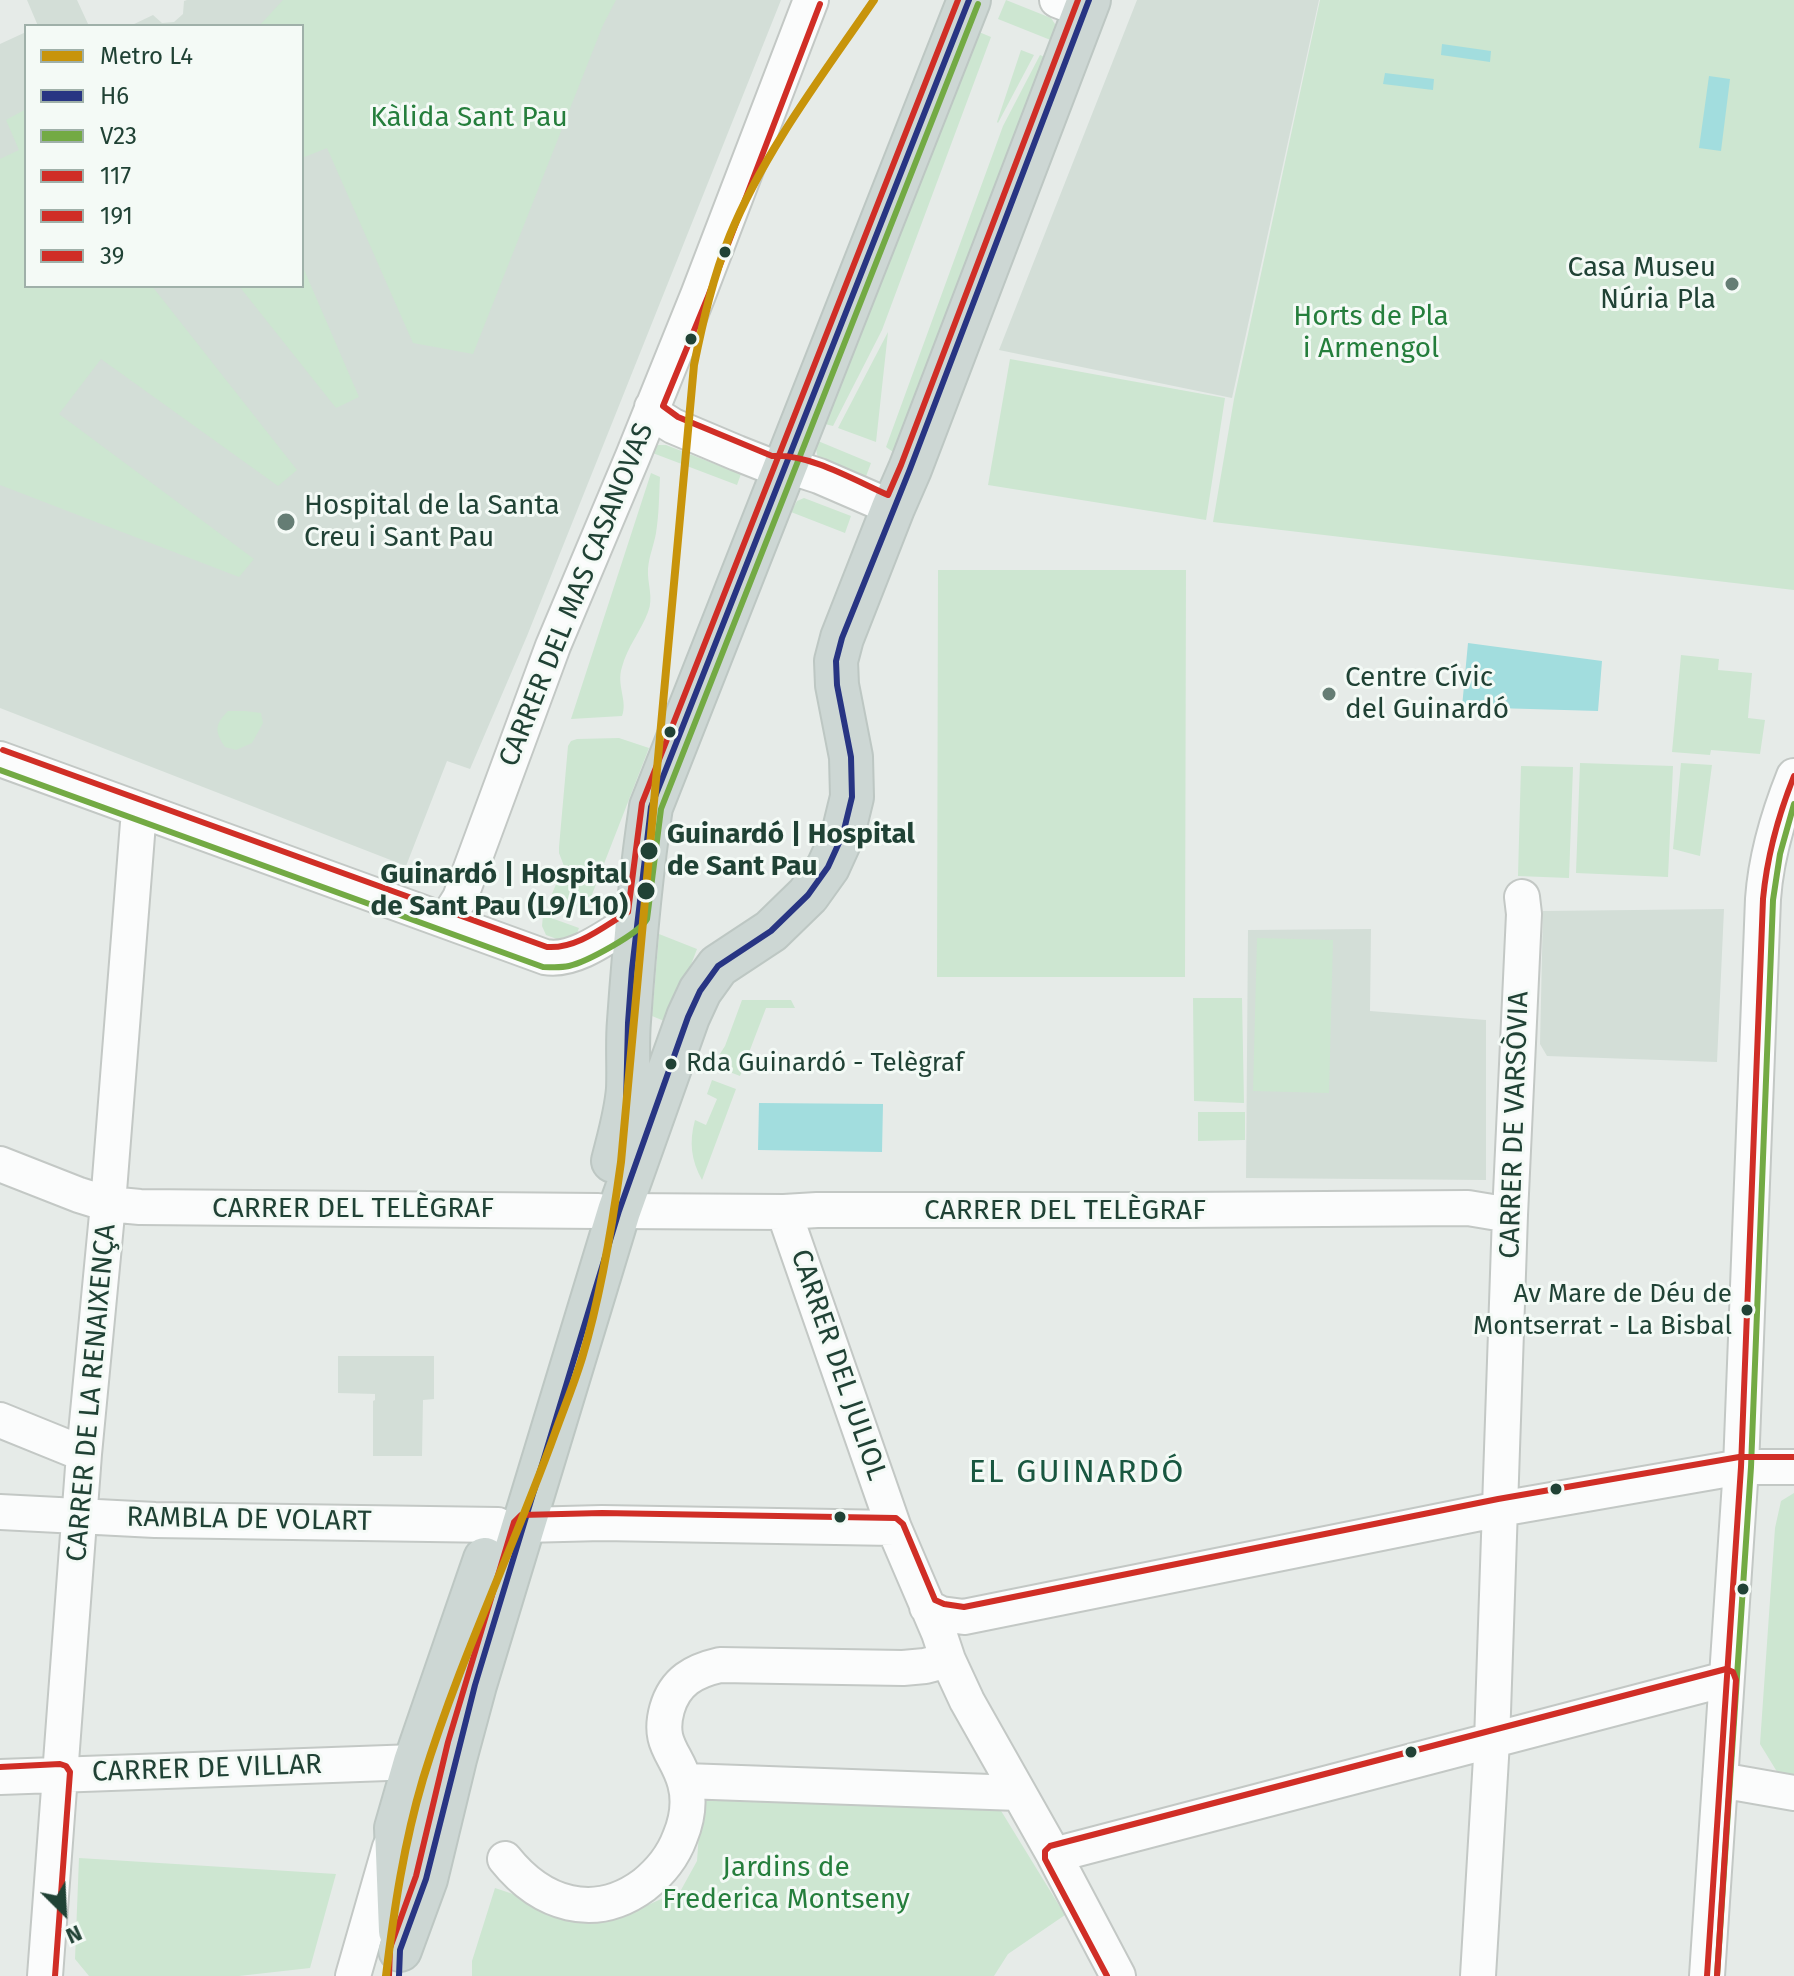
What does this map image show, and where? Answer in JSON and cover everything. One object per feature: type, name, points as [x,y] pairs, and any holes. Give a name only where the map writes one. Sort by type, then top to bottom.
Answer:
[{"type":"main road","points":[[609,1211],[611,1168],[626,1106],[628,1024],[651,807],[969,0]]},
{"type":"main road","points":[[400,1963],[426,1879],[511,1525],[609,1211],[700,991],[718,966],[771,931],[808,895],[828,867],[843,834],[852,797],[851,757],[837,685],[836,661],[842,638],[910,469],[1077,3]]},
{"type":"main road","points":[[400,1963],[396,1828],[415,1762],[511,1525]]},
{"type":"street","name":"CARRER DEL MAS CASANOVAS","points":[[444,918],[460,898],[553,646],[698,295],[811,0]]},
{"type":"street","points":[[652,407],[657,416],[686,432],[770,466],[785,465],[819,476],[893,508]]},
{"type":"street","points":[[0,759],[555,959],[583,949],[637,918]]},
{"type":"street","points":[[1707,1976],[1779,899],[1765,874],[1771,844],[1794,776]]},
{"type":"street","name":"CARRER DE LA RENAIXENÇA","points":[[45,1976],[79,1515],[108,1204],[139,810]]},
{"type":"street","name":"CARRER DE VARSÒVIA","points":[[1478,1976],[1492,1741],[1524,914],[1522,897]]},
{"type":"street","name":"CARRER DEL TELÈGRAF","points":[[0,1164],[108,1204],[178,1208],[784,1212],[1468,1208],[1510,1215]]},
{"type":"street","name":"CARRER DEL JULIOL","points":[[784,1212],[894,1528],[948,1660],[967,1701],[1054,1855],[1103,1967]]},
{"type":"street","points":[[0,1420],[84,1454]]},
{"type":"street","points":[[927,1607],[941,1614],[964,1617],[1500,1509],[1741,1467],[1794,1467]]},
{"type":"street","name":"RAMBLA DE VOLART","points":[[0,1512],[170,1520],[894,1528]]},
{"type":"street","points":[[505,1859],[516,1873],[540,1892],[565,1902],[605,1905],[631,1894],[654,1877],[679,1841],[687,1814],[685,1781],[664,1733],[665,1719],[675,1689],[691,1675],[704,1669],[720,1665],[903,1668],[948,1660]]},
{"type":"street","points":[[1054,1855],[1726,1679]]},
{"type":"street","name":"CARRER DE VILLAR","points":[[0,1777],[415,1762]]},
{"type":"street","points":[[1720,1780],[1794,1793]]},
{"type":"street","points":[[685,1781],[1018,1793]]},
{"type":"street","points":[[353,1976],[396,1828]]},
{"type":"shaded area","points":[[27,0],[77,0],[88,24],[37,24]]},
{"type":"shaded area","name":"Hospital de la Santa Creu i Sant Pau","points":[[781,0],[527,636],[470,769],[447,761],[406,866],[0,708],[0,44],[24,33],[24,288],[304,288],[304,24],[134,24],[153,15],[162,23],[174,22],[183,14],[184,1]]},
{"type":"shaded area","points":[[1137,0],[1319,0],[1232,398],[999,350]]},
{"type":"shaded area","points":[[1724,909],[1717,1062],[1547,1056],[1540,1044],[1543,911]]},
{"type":"shaded area","points":[[1371,929],[1370,1011],[1486,1020],[1486,1180],[1246,1178],[1248,930]]},
{"type":"shaded area","points":[[338,1356],[434,1356],[434,1399],[423,1400],[422,1456],[373,1456],[375,1394],[338,1393]]},
{"type":"green space","name":"Kàlida Sant Pau","points":[[283,0],[616,0],[603,25],[473,354],[413,343],[327,148],[304,157],[304,24],[261,24]]},
{"type":"green space","points":[[1006,0],[1051,18],[1057,27],[1053,41],[998,19]]},
{"type":"green space","name":"Horts de Pla i Armengol","points":[[1320,0],[1794,0],[1794,590],[1213,522],[1234,399]]},
{"type":"green space","points":[[979,32],[991,37],[882,330],[833,426],[825,424]]},
{"type":"green space","points":[[1021,50],[1034,55],[998,123],[997,122]]},
{"type":"green space","points":[[1040,55],[1047,58],[893,452],[886,447],[1003,126]]},
{"type":"green space","points":[[24,110],[24,288],[154,288],[297,470],[278,486],[101,359],[59,414],[254,559],[239,577],[0,485],[0,159],[19,150],[6,120]]},
{"type":"green space","points":[[304,270],[359,397],[336,408],[241,288],[304,288]]},
{"type":"green space","points":[[888,332],[876,442],[838,428]]},
{"type":"green space","points":[[1010,359],[1225,398],[1206,520],[988,485]]},
{"type":"green space","points":[[818,441],[871,463],[865,479],[818,459]]},
{"type":"green space","points":[[658,445],[666,445],[741,474],[737,485],[650,452]]},
{"type":"green space","points":[[651,473],[660,477],[657,526],[648,569],[650,607],[622,667],[622,716],[571,719]]},
{"type":"green space","points":[[804,498],[851,516],[845,533],[791,512],[797,501]]},
{"type":"green space","points":[[938,570],[1186,570],[1185,977],[937,977]]},
{"type":"green space","points":[[1681,655],[1719,659],[1718,670],[1752,673],[1748,718],[1765,720],[1760,754],[1711,750],[1710,755],[1672,752]]},
{"type":"green space","points":[[228,711],[261,713],[263,723],[252,743],[236,750],[225,747],[218,729],[220,720]]},
{"type":"green space","points":[[619,738],[649,748],[586,910],[551,896],[564,866],[559,847],[568,746],[577,739]]},
{"type":"green space","points":[[1580,763],[1673,766],[1668,877],[1576,873]]},
{"type":"green space","points":[[1681,763],[1712,765],[1700,856],[1673,849]]},
{"type":"green space","points":[[1521,766],[1573,767],[1569,878],[1518,876]]},
{"type":"green space","points":[[543,915],[579,928],[576,936],[565,942],[546,935],[542,926]]},
{"type":"green space","points":[[659,934],[697,949],[669,1023],[652,1016]]},
{"type":"green space","points":[[1257,938],[1333,940],[1329,1093],[1253,1091]]},
{"type":"green space","points":[[1193,998],[1242,998],[1244,1103],[1194,1101]]},
{"type":"green space","points":[[742,1000],[791,1000],[795,1008],[766,1008],[740,1076],[714,1063],[725,1046]]},
{"type":"green space","points":[[712,1080],[736,1089],[702,1180],[693,1158],[692,1136],[695,1120],[706,1125],[717,1099],[707,1094]]},
{"type":"green space","points":[[1198,1112],[1245,1112],[1245,1140],[1198,1141]]},
{"type":"green space","points":[[1794,1493],[1794,1777],[1779,1775],[1760,1744],[1775,1528],[1781,1501]]},
{"type":"green space","name":"Jardins de Frederica Montseny","points":[[702,1790],[995,1801],[1065,1915],[1008,1954],[994,1976],[472,1976],[472,1961],[495,1888],[567,1912],[628,1914],[681,1890],[697,1861]]},
{"type":"green space","points":[[79,1858],[336,1874],[310,1968],[239,1976],[89,1976],[75,1959]]},
{"type":"water","points":[[1442,44],[1491,51],[1490,62],[1441,55]]},
{"type":"water","points":[[1385,73],[1434,79],[1433,90],[1383,84]]},
{"type":"water","points":[[1709,76],[1730,79],[1721,151],[1699,148]]},
{"type":"water","points":[[1468,643],[1602,661],[1598,711],[1462,707]]},
{"type":"water","points":[[759,1103],[883,1104],[882,1152],[758,1150]]},
{"type":"metro line","name":"L4","points":[[386,1976],[400,1876],[423,1779],[453,1691],[576,1377],[605,1261],[621,1162],[694,365],[705,316],[730,235],[760,173],[796,114],[874,0]]},
{"type":"transit line","name":"191","points":[[3,750],[547,947],[579,941],[628,912],[642,803],[958,0]]},
{"type":"transit line","name":"H6","points":[[626,1104],[632,969],[651,807],[969,0]]},
{"type":"transit line","name":"191","points":[[820,4],[663,406],[678,417],[772,456],[816,463],[888,495],[1078,0]]},
{"type":"transit line","name":"H6","points":[[399,1976],[400,1950],[426,1879],[475,1685],[619,1211],[700,991],[718,966],[771,931],[808,895],[828,867],[843,834],[852,797],[851,757],[837,685],[836,661],[842,638],[1089,0]]},
{"type":"transit line","name":"V23","points":[[0,770],[543,967],[577,963],[634,932],[647,919],[661,809],[978,4]]},
{"type":"transit line","name":"39","points":[[1707,1976],[1741,1467],[1763,899],[1774,836],[1794,776]]},
{"type":"transit line","name":"V23","points":[[1717,1976],[1751,1467],[1773,900],[1780,854],[1794,804]]},
{"type":"transit line","name":"117","points":[[389,1976],[390,1948],[416,1876],[448,1742],[514,1522],[521,1515],[602,1513],[896,1518],[903,1524],[935,1600],[964,1607],[1498,1499],[1739,1457],[1794,1457]]},
{"type":"transit line","name":"117","points":[[1107,1976],[1045,1859],[1045,1851],[1050,1846],[1726,1669],[1733,1672],[1736,1680],[1717,1976]]},
{"type":"transit line","name":"117","points":[[0,1767],[60,1764],[70,1772],[55,1976]]},
{"type":"place","name":"Casa Museu Núria Pla","points":[[1732,284]]},
{"type":"place","name":"Hospital de la Santa Creu i Sant Pau","points":[[286,522]]},
{"type":"place","name":"Centre Cívic del Guinardó","points":[[1329,694]]},
{"type":"place","name":"Guinardó | Hospital de Sant Pau","points":[[649,851]]},
{"type":"place","name":"Guinardó | Hospital de Sant Pau (L9/L10)","points":[[646,891]]},
{"type":"place","name":"Rda Guinardó - Telègraf","points":[[671,1064]]},
{"type":"place","name":"Av Mare de Déu de Montserrat - La Bisbal","points":[[1747,1310]]},
{"type":"district","name":"EL GUINARDÓ","points":[[1077,1473]]}]
